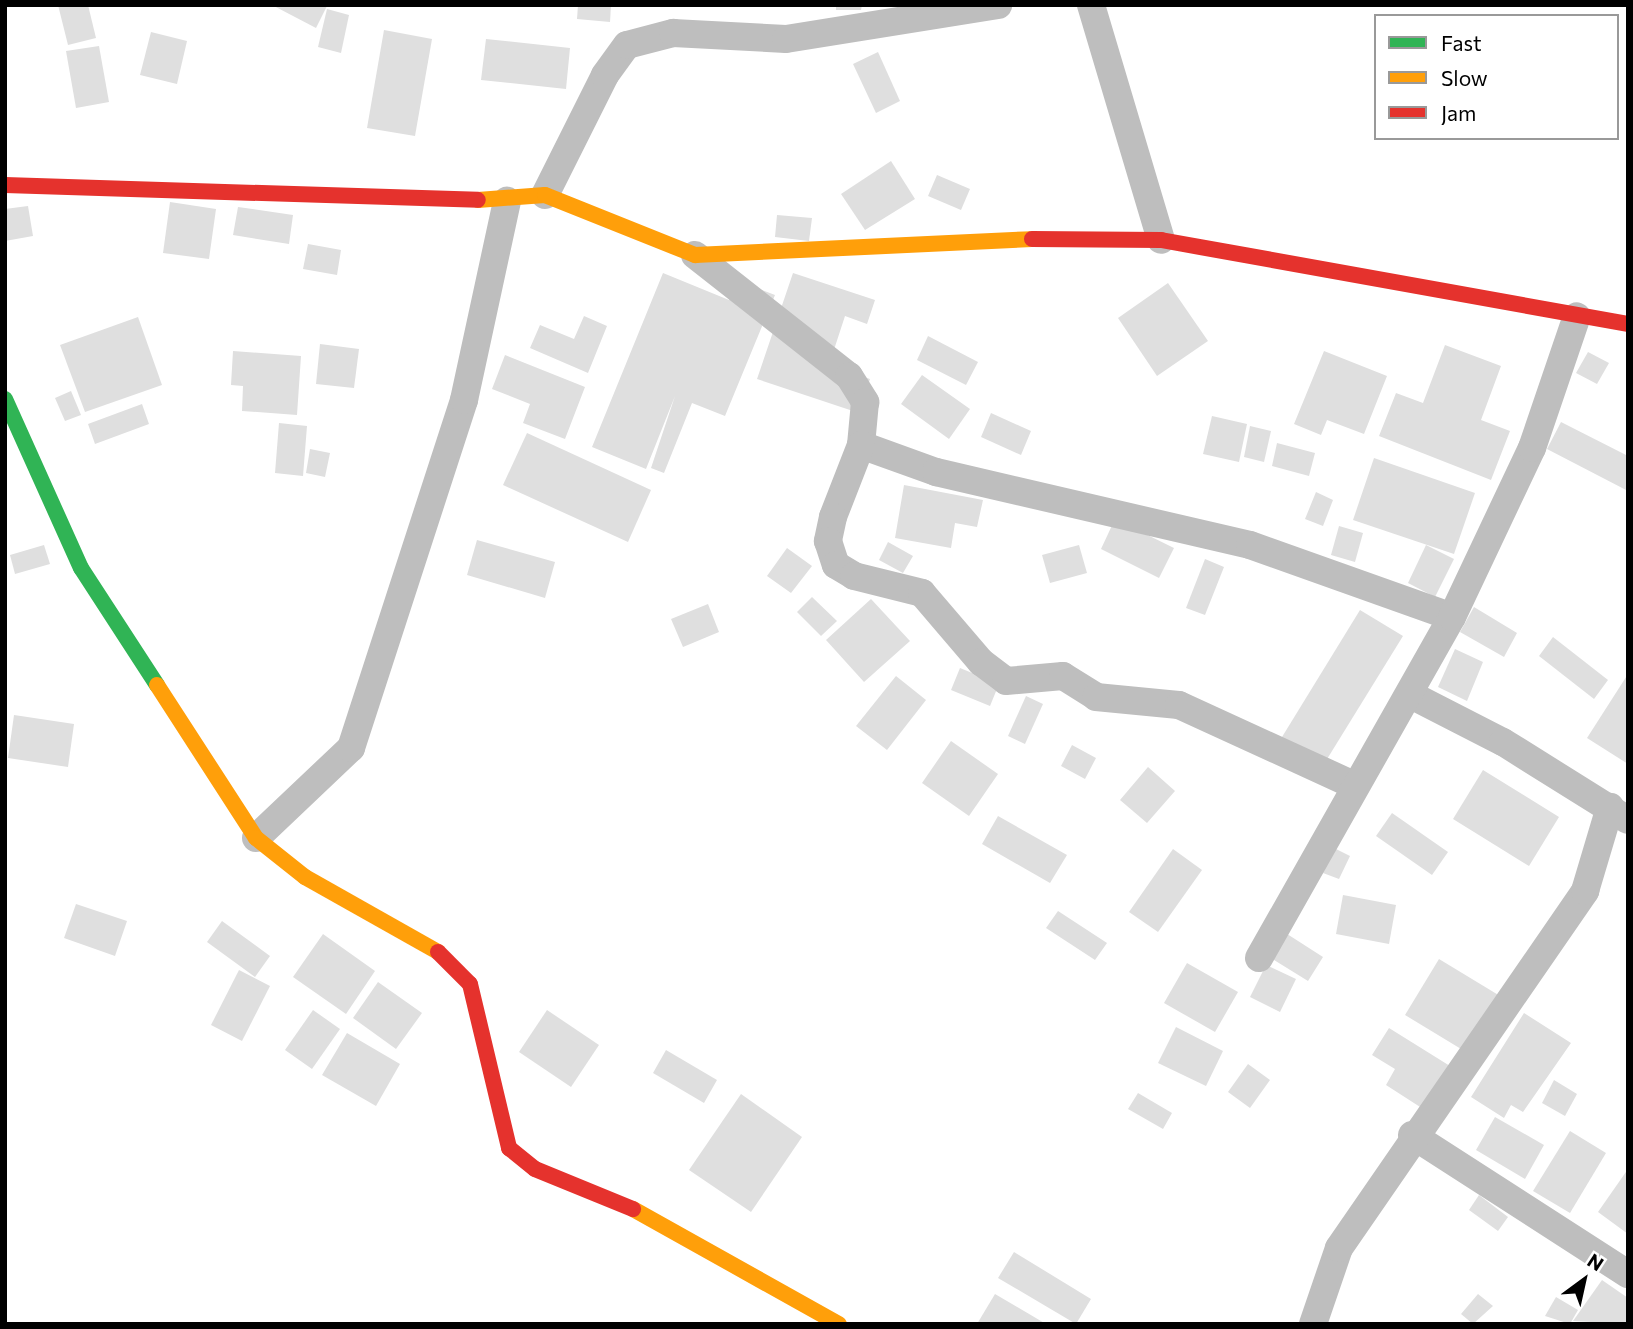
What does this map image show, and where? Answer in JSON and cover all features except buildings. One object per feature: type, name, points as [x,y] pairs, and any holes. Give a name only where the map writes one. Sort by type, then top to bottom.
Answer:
[{"type":"street","points":[[545,195],[605,75],[627,46],[673,33],[786,39],[998,5]]},
{"type":"street","points":[[1091,5],[1161,240]]},
{"type":"street","points":[[5,184],[507,201],[545,195],[695,255],[849,376],[866,402],[861,445],[833,517],[828,541],[835,565],[855,576],[922,593],[981,662],[1006,681],[1063,676],[1096,697],[1179,705],[1354,785]]},
{"type":"street","points":[[256,838],[351,748],[464,400],[507,201]]},
{"type":"street","points":[[695,255],[1081,237],[1161,240],[1628,324]]},
{"type":"street","points":[[1259,958],[1354,785],[1411,695],[1452,617],[1532,448],[1577,316]]},
{"type":"street","points":[[5,399],[81,568],[256,838],[304,877],[439,953],[470,984],[488,1039],[494,1106],[509,1148],[535,1169],[622,1203],[839,1324]]},
{"type":"street","points":[[861,445],[936,472],[1250,545],[1452,617]]},
{"type":"street","points":[[1313,1324],[1339,1248],[1412,1135],[1585,891],[1619,813],[1411,695]]},
{"type":"street","points":[[1412,1135],[1628,1275]]},
{"type":"traffic: fast","points":[[5,399],[81,568],[157,685]]},
{"type":"traffic: slow","points":[[478,200],[545,195],[695,255],[1032,239]]},
{"type":"traffic: slow","points":[[157,685],[256,838],[305,877],[438,952]]},
{"type":"traffic: slow","points":[[633,1209],[839,1324]]},
{"type":"traffic: jam","points":[[5,185],[478,200]]},
{"type":"traffic: jam","points":[[1032,239],[1161,240],[1628,324]]},
{"type":"traffic: jam","points":[[438,952],[470,984],[509,1148],[535,1169],[633,1209]]}]
